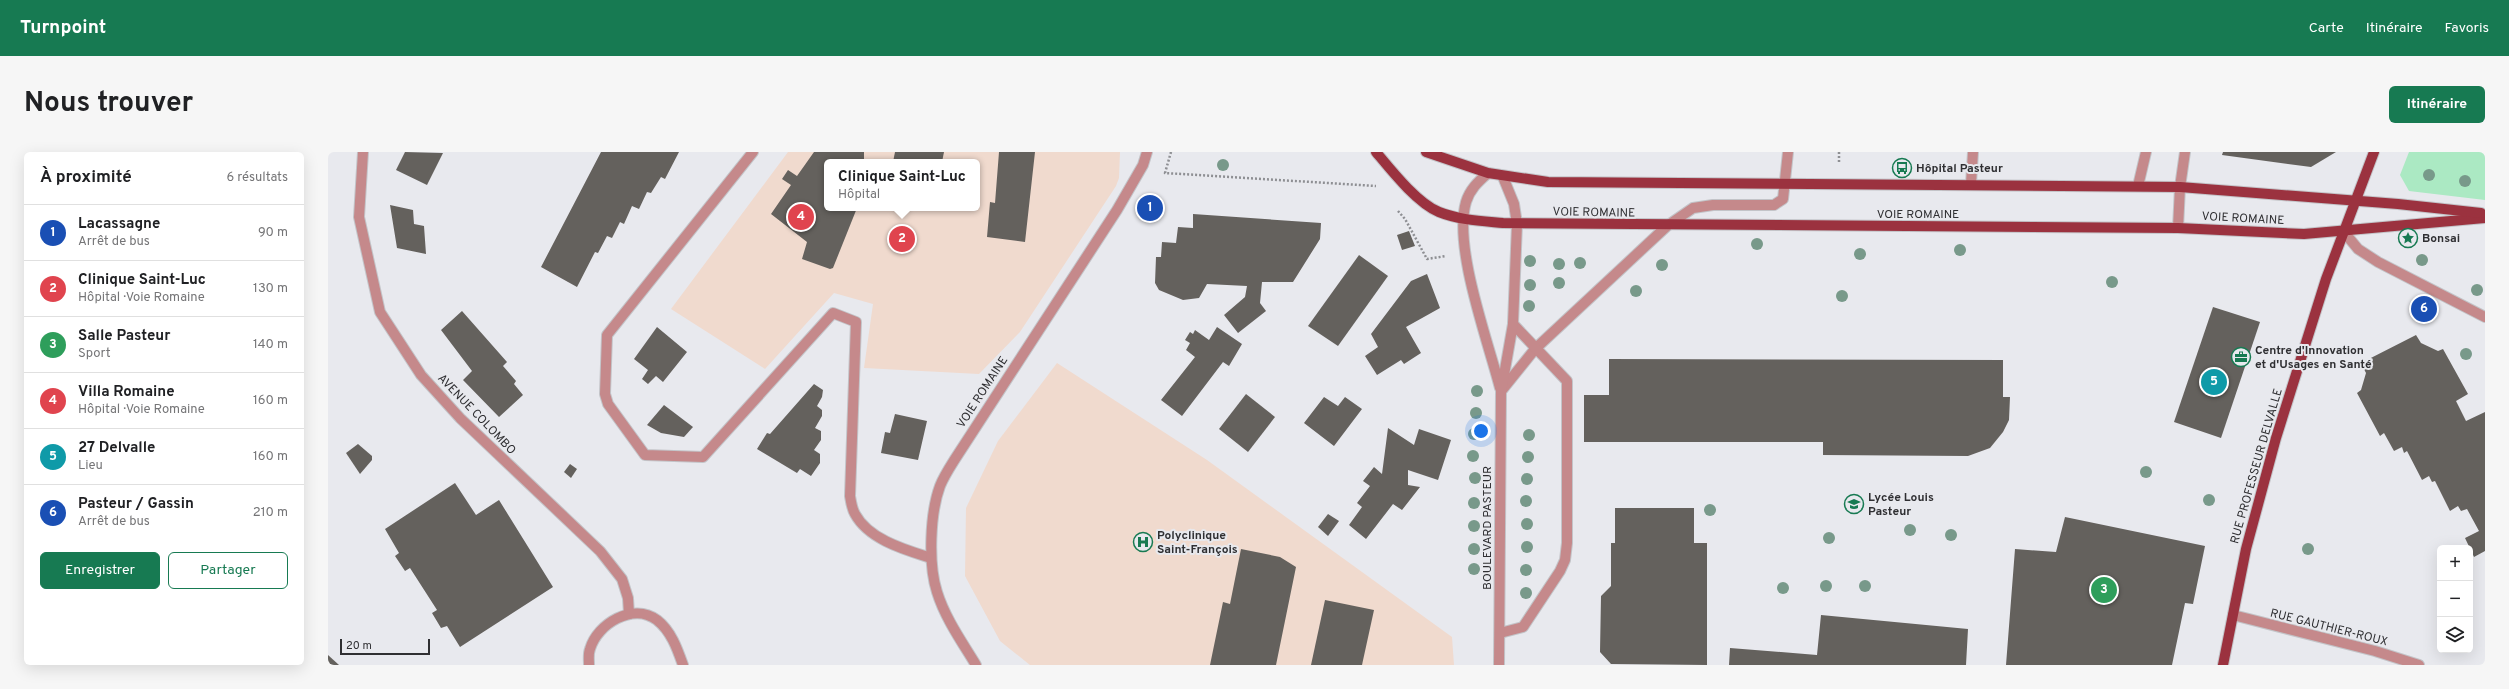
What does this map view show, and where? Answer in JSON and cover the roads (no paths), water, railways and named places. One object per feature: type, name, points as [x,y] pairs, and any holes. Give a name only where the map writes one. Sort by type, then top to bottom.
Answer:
[{"type":"main road","name":"VOIE ROMAINE","points":[[1376,152],[1427,204],[1438,211],[1463,218],[1517,224],[2178,228],[2304,234],[2344,232],[2485,218]]},
{"type":"main road","name":"VOIE ROMAINE","points":[[1426,152],[1503,177],[1566,183],[1971,184],[2180,187],[2355,202],[2398,204],[2485,214]]},
{"type":"main road","name":"RUE PROFESSEUR DELVALLE","points":[[2223,665],[2246,549],[2276,438],[2326,279],[2374,152]]},
{"type":"street","name":"AVENUE COLOMBO","points":[[363,152],[359,217],[380,312],[421,375],[460,418],[600,551],[622,579],[628,598],[629,614]]},
{"type":"street","points":[[752,152],[607,335],[605,394],[608,404],[645,455],[703,457],[833,313],[856,322],[850,496],[855,514],[870,531],[901,549],[931,558]]},
{"type":"street","name":"VOIE ROMAINE","points":[[976,665],[953,628],[937,592],[931,558],[934,513],[940,486],[951,466],[1117,210],[1143,164],[1147,152]]},
{"type":"street","points":[[1501,392],[1535,348],[1667,226],[1693,208],[1713,205],[1774,205],[1783,199],[1786,184],[1788,152]]},
{"type":"street","points":[[1971,184],[1973,152]]},
{"type":"street","points":[[2138,186],[2146,152]]},
{"type":"street","points":[[2178,228],[2180,187],[2184,152]]},
{"type":"street","name":"BOULEVARD PASTEUR","points":[[1488,173],[1471,189],[1463,218],[1466,254],[1472,288],[1501,392]]},
{"type":"street","name":"BOULEVARD PASTEUR","points":[[1499,665],[1501,392],[1513,324],[1517,224],[1514,204],[1503,177]]},
{"type":"street","points":[[2344,232],[2358,250],[2378,262],[2485,317]]},
{"type":"street","points":[[1500,633],[1523,626],[1560,571],[1567,543],[1567,381],[1513,324]]},
{"type":"street","points":[[589,665],[589,650],[597,635],[609,622],[629,614],[643,614],[656,620],[669,632],[683,665]]},
{"type":"street","name":"RUE GAUTHIER-ROUX","points":[[2233,616],[2375,651],[2419,665]]},
{"type":"place","name":"Hôpital Pasteur","points":[[1902,168]]},
{"type":"place","name":"Lacassagne","points":[[1150,208]]},
{"type":"place","name":"Villa Romaine","points":[[801,217]]},
{"type":"place","name":"Bonsai","points":[[2408,238]]},
{"type":"place","name":"Clinique Saint-Luc","points":[[902,239]]},
{"type":"place","name":"Pasteur / Gassin","points":[[2424,309]]},
{"type":"place","name":"Centre d'Innovation et d'Usages en Santé","points":[[2241,357]]},
{"type":"place","name":"27 Delvalle","points":[[2214,382]]},
{"type":"place","name":"Lycée Louis Pasteur","points":[[1854,504]]},
{"type":"place","name":"Polyclinique Saint-François","points":[[1143,542]]},
{"type":"place","name":"Salle Pasteur","points":[[2104,590]]}]
